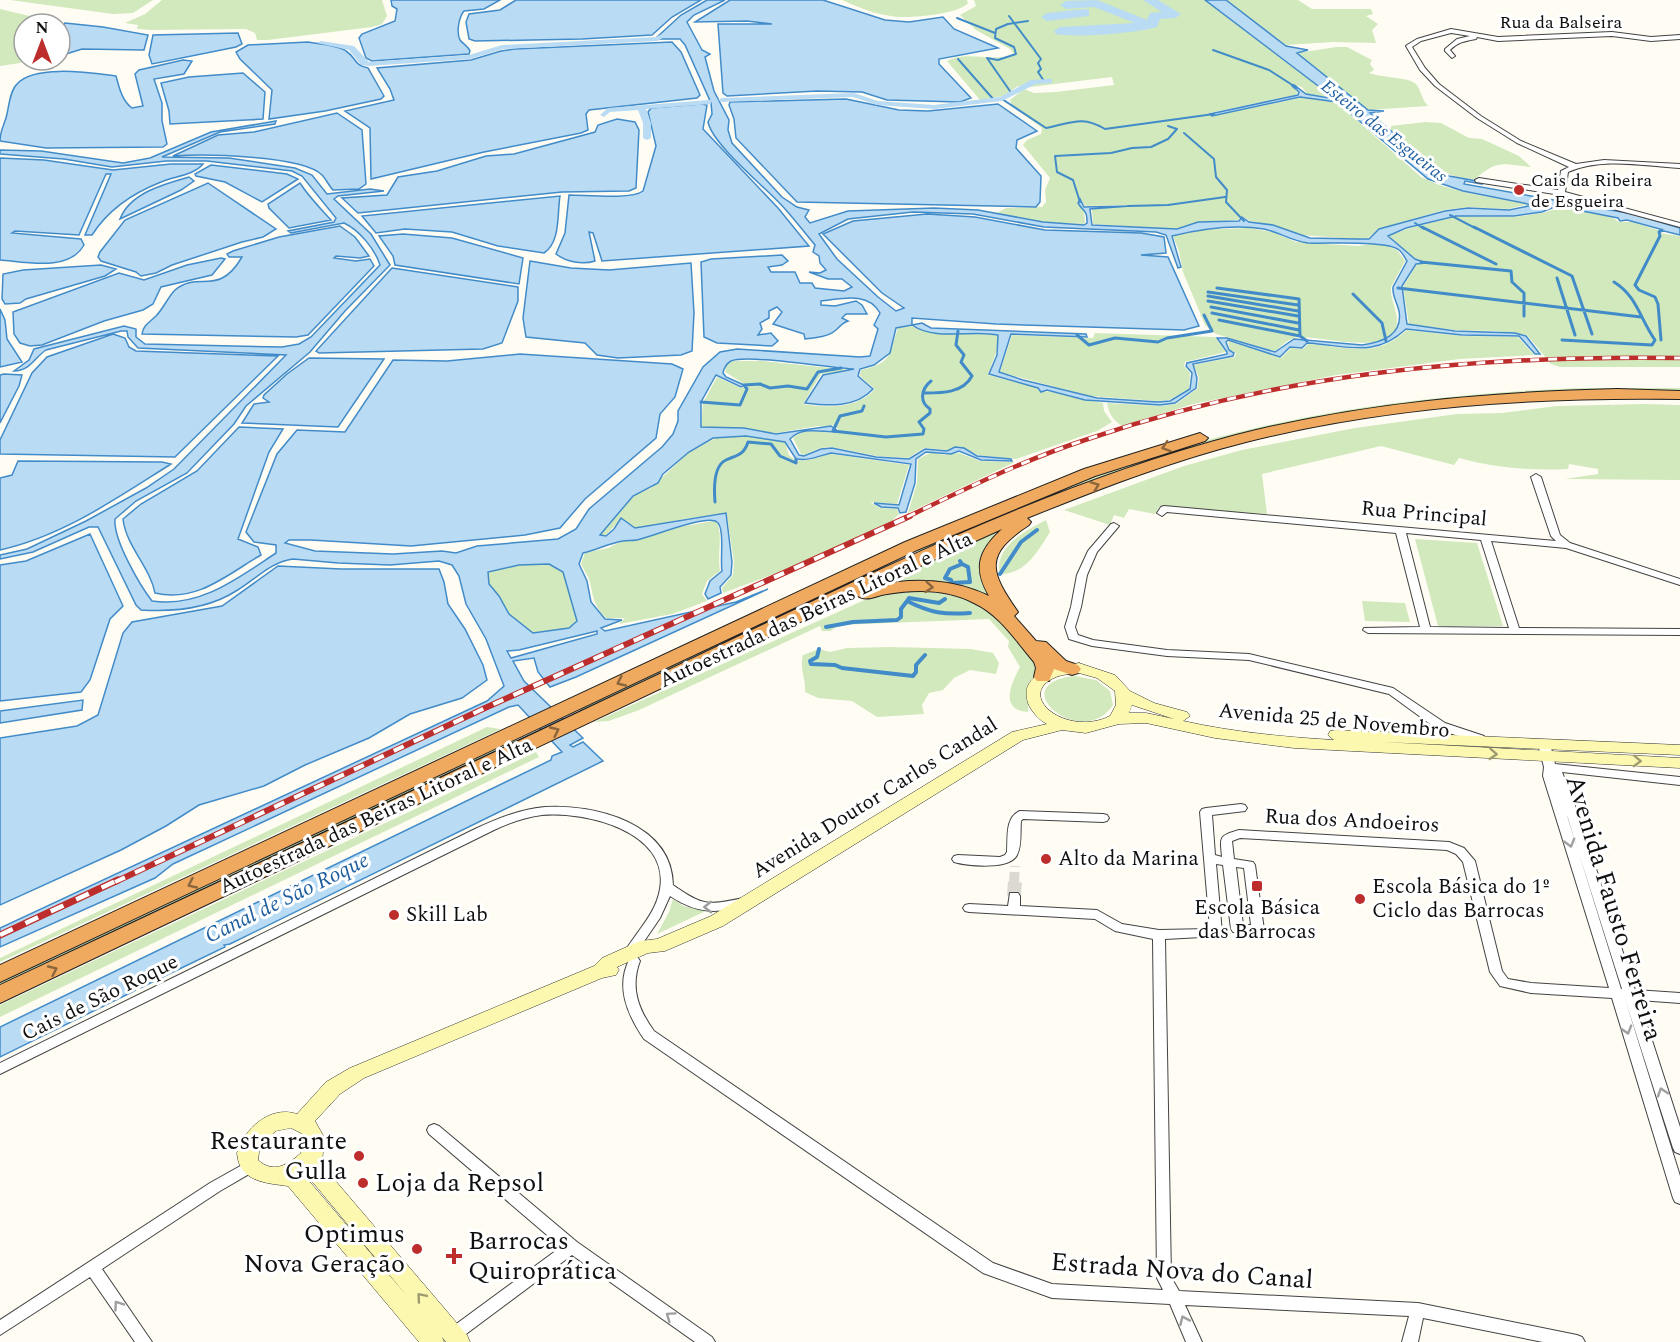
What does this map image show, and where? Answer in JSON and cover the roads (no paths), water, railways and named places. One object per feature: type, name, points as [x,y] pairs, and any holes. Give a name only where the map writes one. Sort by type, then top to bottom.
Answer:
[{"type":"highway","name":"Autoestrada das Beiras Litoral e Alta","points":[[0,974],[581,710],[911,546],[1006,505],[1170,446],[1311,411],[1390,399],[1468,390],[1556,384],[1680,385]]},
{"type":"highway","name":"Autoestrada das Beiras Litoral e Alta","points":[[581,710],[812,611],[927,555],[1057,500],[1182,455],[1323,420],[1474,400],[1562,395],[1680,395]]},
{"type":"highway","points":[[1057,500],[1010,529],[997,542],[988,555],[986,575],[994,594],[1049,657],[1072,669]]},
{"type":"highway","points":[[812,611],[891,587],[927,586],[964,593],[988,604],[1009,621],[1042,660],[1045,668],[1042,677]]},
{"type":"highway","name":"Autoestrada das Beiras Litoral e Alta","points":[[0,995],[517,740]]},
{"type":"street","name":"Rua da Balseira","points":[[1574,166],[1519,142],[1479,117],[1437,85],[1422,69],[1408,46],[1419,40],[1451,31],[1498,39],[1612,34],[1651,39],[1680,37]]},
{"type":"street","points":[[1452,56],[1447,50],[1463,38],[1498,39]]},
{"type":"street","points":[[1561,193],[1565,171],[1574,166],[1607,163],[1680,166]]},
{"type":"street","points":[[1479,180],[1561,193],[1680,225]]},
{"type":"street","points":[[1536,477],[1556,536],[1568,545]]},
{"type":"street","name":"Rua Principal","points":[[1161,513],[1164,509],[1568,545],[1680,582]]},
{"type":"street","points":[[1114,526],[1092,551],[1082,575],[1070,627],[1073,637],[1167,653],[1249,657],[1393,691],[1441,726],[1486,741]]},
{"type":"street","points":[[1400,530],[1426,631]]},
{"type":"street","points":[[1485,537],[1515,631]]},
{"type":"street","points":[[1368,630],[1680,632]]},
{"type":"street","points":[[1072,669],[1092,671],[1105,675],[1115,682],[1123,694],[1124,708],[1118,719],[1086,728],[1061,725],[1038,711],[1033,701],[1033,690],[1042,677],[1056,671],[1072,669]]},
{"type":"street","name":"Avenida 25 de Novembro","points":[[1123,694],[1166,712],[1216,723],[1288,733],[1486,741],[1547,756],[1680,750]]},
{"type":"street","name":"Avenida Doutor Carlos Candal","points":[[1018,736],[1038,711]]},
{"type":"street","name":"Avenida 25 de Novembro","points":[[1118,719],[1146,718],[1215,733],[1294,743],[1680,763]]},
{"type":"street","name":"Avenida Doutor Carlos Candal","points":[[302,1122],[333,1088],[357,1073],[600,971],[612,970],[632,957],[652,953],[659,946],[717,921],[1018,736],[1061,725]]},
{"type":"street","points":[[1547,756],[1680,781]]},
{"type":"street","name":"Avenida Fausto Ferreira","points":[[1547,756],[1549,776],[1680,1198]]},
{"type":"street","name":"Avenida Fausto Ferreira","points":[[1547,756],[1559,776],[1680,1148]]},
{"type":"street","name":"Rua dos Andoeiros","points":[[1159,935],[1216,933],[1206,812],[1241,808]]},
{"type":"street","name":"Cais de São Roque","points":[[0,1069],[458,841],[508,820],[543,811],[604,816],[633,828],[654,846],[665,868],[667,887]]},
{"type":"street","points":[[958,859],[1012,862],[1015,820],[1020,815],[1103,818]]},
{"type":"street","name":"Rua dos Andoeiros","points":[[1210,859],[1228,861],[1249,865],[1258,930],[1237,929],[1228,861],[1226,839],[1239,834],[1449,846],[1460,851],[1469,861],[1496,972],[1504,983],[1531,988],[1616,993]]},
{"type":"street","points":[[632,957],[662,905],[667,887]]},
{"type":"street","name":"Avenida Doutor Carlos Candal","points":[[667,887],[687,903],[700,907],[712,908],[755,899]]},
{"type":"street","points":[[1014,896],[1014,910]]},
{"type":"street","points":[[969,908],[1097,915],[1119,928],[1159,935],[1164,1278],[1176,1297],[1181,1315],[1194,1342]]},
{"type":"street","name":"Estrada Nova do Canal","points":[[632,957],[628,973],[630,996],[636,1015],[649,1035],[988,1268],[1052,1291],[1418,1310],[1551,1339],[1577,1342]]},
{"type":"street","points":[[1616,993],[1680,998]]},
{"type":"street","points":[[433,1342],[294,1178],[258,1172],[251,1166],[247,1158],[248,1149],[259,1131],[280,1121],[302,1122],[310,1127],[315,1135],[312,1167],[456,1338],[572,1247]]},
{"type":"street","points":[[434,1130],[572,1247],[707,1342]]},
{"type":"street","points":[[279,1176],[299,1168],[313,1154]]},
{"type":"street","points":[[0,1328],[251,1166]]},
{"type":"street","points":[[92,1267],[144,1342]]},
{"type":"street","points":[[1410,1342],[1418,1310]]},
{"type":"water","points":[[391,0],[500,0],[484,9],[464,11],[462,14],[458,33],[460,40],[469,49],[469,54],[372,61],[366,58],[359,38],[362,34],[395,21],[397,9],[392,6]]},
{"type":"water","points":[[516,0],[701,0],[672,17],[652,35],[582,39],[475,41],[469,39],[466,22],[469,14],[500,10]]},
{"type":"water","points":[[707,0],[725,0],[694,15],[687,22],[702,50],[710,54],[705,57],[714,91],[729,120],[728,130],[732,143],[782,197],[797,207],[809,210],[805,217],[810,223],[848,211],[934,208],[978,210],[1043,222],[1084,225],[1087,223],[1086,215],[1078,203],[1080,199],[1084,207],[1131,206],[1090,209],[1092,225],[1177,229],[1198,222],[1239,221],[1242,217],[1249,222],[1273,225],[1310,238],[1369,239],[1379,229],[1445,211],[1468,208],[1509,210],[1533,205],[1463,191],[1428,179],[1337,102],[1300,97],[1212,116],[1210,114],[1298,95],[1299,92],[1292,86],[1294,85],[1306,94],[1329,98],[1330,95],[1205,0],[1226,0],[1286,46],[1308,50],[1297,53],[1368,110],[1384,111],[1370,113],[1436,169],[1449,176],[1482,182],[1482,184],[1465,181],[1464,184],[1633,214],[1680,228],[1680,235],[1659,232],[1660,229],[1627,220],[1620,221],[1618,218],[1557,206],[1542,212],[1514,216],[1456,216],[1406,228],[1388,236],[1415,259],[1426,263],[1416,264],[1402,286],[1407,324],[1455,331],[1515,333],[1526,336],[1540,354],[1535,354],[1519,336],[1462,335],[1406,329],[1383,344],[1371,347],[1307,343],[1302,348],[1290,347],[1280,357],[1228,340],[1226,342],[1229,350],[1234,353],[1233,356],[1193,364],[1197,378],[1196,388],[1175,403],[1160,405],[1085,400],[1047,390],[1041,392],[1038,388],[989,374],[997,355],[998,335],[932,333],[912,325],[896,328],[890,353],[874,365],[860,369],[858,376],[873,389],[850,403],[823,405],[805,403],[823,375],[854,369],[771,360],[731,361],[723,373],[726,377],[744,385],[741,387],[716,375],[701,402],[701,427],[744,428],[776,434],[831,426],[839,432],[807,431],[795,435],[790,439],[799,455],[804,456],[821,449],[832,448],[876,457],[909,459],[925,449],[947,451],[955,447],[964,448],[977,456],[1011,459],[1012,461],[981,460],[959,451],[951,454],[926,452],[916,459],[915,483],[906,512],[900,513],[898,508],[881,507],[874,503],[899,505],[911,464],[831,453],[810,459],[796,459],[785,442],[746,436],[713,438],[689,452],[663,474],[658,483],[633,496],[600,535],[606,536],[621,518],[635,528],[726,513],[732,562],[731,575],[720,587],[721,593],[708,599],[705,594],[710,581],[722,571],[721,531],[717,522],[711,520],[691,523],[637,540],[618,542],[583,553],[579,564],[587,581],[591,602],[605,619],[622,620],[601,628],[605,631],[736,602],[768,589],[550,687],[538,672],[534,658],[513,661],[524,681],[583,738],[570,745],[573,747],[583,742],[603,761],[224,945],[225,947],[139,987],[0,1057],[0,1027],[551,760],[552,756],[562,752],[518,705],[509,707],[173,864],[155,878],[0,947],[0,928],[487,701],[504,686],[486,639],[466,604],[459,576],[452,565],[439,561],[390,565],[293,559],[277,564],[236,591],[214,602],[178,610],[141,610],[136,605],[98,527],[89,527],[33,552],[0,559],[0,555],[27,549],[86,521],[146,488],[174,469],[286,355],[138,348],[128,337],[127,331],[121,331],[46,350],[24,369],[14,371],[29,360],[34,349],[124,326],[136,329],[136,337],[145,344],[282,347],[299,344],[311,337],[380,265],[366,241],[344,223],[291,233],[288,231],[334,222],[336,218],[302,176],[292,171],[207,161],[166,161],[112,167],[64,159],[0,154],[0,150],[41,151],[123,163],[150,158],[211,132],[276,121],[275,124],[220,132],[162,157],[229,158],[295,168],[312,175],[327,194],[370,189],[384,191],[338,196],[334,199],[371,234],[390,265],[345,311],[310,352],[246,406],[234,424],[187,473],[136,501],[115,519],[115,528],[122,549],[140,584],[152,601],[186,600],[218,589],[276,553],[276,545],[254,542],[246,532],[277,454],[297,430],[345,432],[393,360],[447,361],[520,354],[672,364],[683,369],[675,397],[660,414],[656,438],[585,499],[560,528],[525,535],[411,546],[311,540],[289,540],[285,543],[315,551],[393,554],[442,551],[456,553],[477,546],[558,539],[576,529],[589,509],[662,447],[673,434],[678,421],[678,411],[703,367],[720,352],[737,349],[870,356],[878,329],[874,325],[880,313],[875,306],[861,299],[845,298],[821,301],[821,305],[835,306],[856,301],[862,305],[867,314],[846,314],[842,318],[848,321],[825,336],[805,339],[804,334],[773,324],[782,312],[777,307],[769,311],[769,318],[760,323],[762,329],[758,335],[771,333],[778,341],[772,346],[717,343],[704,337],[701,262],[711,259],[782,255],[788,261],[782,265],[768,267],[771,272],[795,272],[800,283],[812,283],[815,288],[844,291],[852,287],[842,279],[828,279],[809,272],[820,273],[826,270],[820,263],[819,256],[813,252],[815,245],[785,209],[730,155],[712,132],[708,122],[712,114],[711,103],[685,45],[680,39],[655,39],[681,15]],"holes":[[[913,212],[973,214],[1044,227],[1156,232],[1166,235],[1178,268],[1181,267],[1172,236],[1229,227],[1264,229],[1308,243],[1383,245],[1399,250],[1407,261],[1393,287],[1399,319],[1395,332],[1390,336],[1362,345],[1294,339],[1275,352],[1227,338],[1217,338],[1227,354],[1187,363],[1186,366],[1192,373],[1190,389],[1170,401],[1097,398],[999,372],[1011,334],[1087,337],[1086,334],[931,328],[922,323],[912,325],[912,318],[996,324],[1184,330],[1199,326],[1168,257],[1141,255],[1166,253],[1164,237],[1141,233],[1045,230],[975,217],[927,214],[853,221],[823,234],[882,293],[904,308],[896,311],[837,259],[819,234],[848,219]],[[549,564],[563,572],[577,621],[569,628],[533,633],[509,614],[489,584],[488,572],[519,565]],[[597,631],[597,634],[511,658],[507,651]]]},
{"type":"water","points":[[730,0],[823,0],[885,20],[909,22],[943,17],[954,29],[998,48],[939,59],[939,64],[971,98],[960,102],[887,100],[862,92],[817,91],[727,96],[723,93],[718,24],[772,24],[747,21],[695,22]]},
{"type":"water","points":[[72,24],[148,35],[144,50],[82,49],[72,52]]},
{"type":"water","points":[[238,33],[242,44],[236,47],[152,64],[149,55],[153,35]]},
{"type":"water","points":[[308,42],[333,46],[346,51],[357,63],[368,68],[384,96],[381,99],[325,111],[269,119],[272,90],[240,59],[236,52],[248,45]]},
{"type":"water","points":[[672,42],[681,52],[700,95],[697,98],[589,110],[586,114],[588,130],[581,133],[484,152],[371,179],[370,128],[345,111],[394,100],[377,68],[471,60],[515,49]]},
{"type":"water","points":[[183,60],[192,61],[184,74],[154,79],[162,103],[162,121],[167,144],[163,147],[46,148],[0,141],[13,90],[25,78],[49,72],[72,72],[116,76],[123,98],[132,108],[143,106],[135,74],[139,70]]},
{"type":"water","points":[[243,73],[265,92],[263,119],[170,124],[169,111],[161,83],[189,77]]},
{"type":"water","points":[[846,99],[899,110],[928,111],[998,104],[1037,131],[1017,140],[1016,148],[1041,176],[1040,202],[1036,207],[797,202],[736,138],[734,119],[729,105],[730,102]]},
{"type":"water","points":[[707,105],[703,129],[778,208],[809,246],[602,261],[593,233],[589,232],[595,261],[575,262],[556,254],[565,233],[569,195],[619,196],[643,191],[656,146],[648,112],[651,108]]},
{"type":"water","points":[[337,113],[362,130],[366,184],[359,189],[333,190],[322,175],[311,168],[294,163],[251,157],[173,156],[218,135],[254,132]]},
{"type":"water","points":[[617,119],[635,122],[639,130],[636,188],[629,191],[562,192],[358,213],[342,198],[387,195],[398,177],[437,171],[486,156],[514,154],[595,132],[598,125]]},
{"type":"water","points":[[0,158],[44,160],[113,170],[171,164],[203,164],[194,171],[161,182],[131,197],[113,210],[92,235],[85,235],[111,174],[106,174],[79,235],[15,231],[12,233],[81,239],[84,245],[68,259],[58,262],[34,263],[0,260]]},
{"type":"water","points":[[211,165],[287,174],[298,179],[262,202],[225,182],[196,176],[195,174]]},
{"type":"water","points":[[189,177],[194,181],[181,190],[120,219],[131,202],[140,196]]},
{"type":"water","points":[[208,183],[276,229],[263,237],[141,276],[136,272],[101,261],[98,257],[125,220]]},
{"type":"water","points":[[300,183],[331,220],[289,228],[269,208],[268,204]]},
{"type":"water","points":[[560,196],[556,235],[544,253],[498,246],[452,232],[405,229],[376,233],[362,216]]},
{"type":"water","points":[[340,226],[355,237],[369,256],[360,258],[336,256],[334,258],[356,261],[370,259],[374,266],[308,335],[296,337],[142,334],[145,326],[159,313],[175,290],[192,282],[225,277],[242,257],[229,257],[227,254],[279,237]]},
{"type":"water","points":[[403,234],[452,238],[523,258],[519,284],[395,265],[393,256],[379,236]]},
{"type":"water","points":[[225,259],[212,275],[161,287],[153,304],[143,310],[104,321],[42,345],[30,346],[20,343],[14,334],[13,312],[119,273],[144,280],[187,265]]},
{"type":"water","points":[[530,261],[571,268],[609,270],[691,263],[694,313],[692,351],[681,355],[618,358],[597,355],[585,343],[526,337],[523,318]]},
{"type":"water","points":[[101,265],[116,269],[105,276],[26,299],[20,303],[5,304],[2,299],[3,274],[23,270]]},
{"type":"water","points":[[392,268],[518,287],[518,301],[502,343],[483,349],[319,353],[316,351]]},
{"type":"water","points":[[0,309],[5,320],[7,339],[22,362],[0,367]]},
{"type":"water","points":[[113,334],[125,338],[129,347],[136,351],[278,356],[175,457],[0,454],[0,440],[32,373],[47,357]]},
{"type":"water","points":[[309,358],[384,359],[338,427],[242,423],[254,404],[269,402],[263,398],[264,395]]},
{"type":"water","points":[[0,375],[22,375],[19,386],[0,423]]},
{"type":"water","points":[[239,427],[283,429],[269,452],[238,539],[258,547],[261,555],[224,578],[198,590],[185,594],[155,593],[125,529],[123,519],[141,504],[197,471]]},
{"type":"water","points":[[18,461],[162,462],[171,464],[68,526],[23,544],[0,550],[0,478],[12,475]]},
{"type":"water","points":[[90,534],[123,606],[110,619],[90,680],[81,692],[0,701],[0,565],[26,561]]},
{"type":"water","points":[[278,566],[341,569],[439,569],[448,604],[465,629],[483,665],[487,680],[462,698],[410,714],[369,738],[305,765],[264,786],[199,805],[121,850],[0,905],[0,738],[77,726],[98,715],[123,633],[132,622],[222,606]]},
{"type":"water","points":[[83,700],[82,710],[0,723],[0,711]]},
{"type":"waterway","points":[[1149,0],[1175,14],[1154,16],[1153,24],[1149,25]]},
{"type":"waterway","points":[[1066,5],[1095,3],[1149,25]]},
{"type":"waterway","points":[[1047,17],[1085,13]]},
{"type":"waterway","points":[[1009,16],[1014,23]]},
{"type":"waterway","points":[[957,18],[995,33]]},
{"type":"waterway","points":[[1014,23],[1028,21]]},
{"type":"waterway","points":[[1012,94],[987,58],[998,60],[1016,54],[1014,47],[995,38],[996,29],[1014,23]]},
{"type":"waterway","points":[[1014,23],[1041,59],[1038,63],[1041,69],[1038,72],[1044,81]]},
{"type":"waterway","points":[[1060,31],[1122,29],[1149,25]]},
{"type":"waterway","points":[[321,43],[351,48],[364,63],[369,64],[470,57],[502,47],[657,39],[670,32]]},
{"type":"waterway","points":[[1213,50],[1269,70],[1297,88]]},
{"type":"waterway","points":[[958,59],[994,100]]},
{"type":"waterway","points":[[722,100],[854,95],[877,103],[934,107],[1002,99],[1034,82],[1049,81]]},
{"type":"waterway","points":[[1002,99],[1046,128],[1083,121],[1105,129],[1214,114]]},
{"type":"waterway","points":[[641,107],[708,102]]},
{"type":"waterway","points":[[604,115],[608,110],[641,107]]},
{"type":"waterway","points":[[641,107],[647,123],[647,138]]},
{"type":"waterway","points":[[1080,202],[1073,180],[1057,172],[1055,156],[1111,153],[1132,148],[1151,147],[1168,139],[1177,129],[1168,126]]},
{"type":"waterway","points":[[1184,133],[1214,159],[1216,177],[1227,190],[1226,202],[1244,221]]},
{"type":"waterway","points":[[1128,206],[1168,205],[1225,197]]},
{"type":"waterway","points":[[1450,215],[1477,229]]},
{"type":"waterway","points":[[1415,223],[1424,229]]},
{"type":"waterway","points":[[1422,227],[1496,264]]},
{"type":"waterway","points":[[1474,227],[1572,276],[1584,310]]},
{"type":"waterway","points":[[1661,340],[1658,304],[1655,297],[1639,290],[1635,285],[1660,236],[1659,232],[1662,230]]},
{"type":"waterway","points":[[1421,262],[1511,271],[1512,282],[1524,293],[1524,303]]},
{"type":"waterway","points":[[1557,278],[1567,308]]},
{"type":"waterway","points":[[1562,340],[1652,345],[1655,340],[1633,301],[1614,282]]},
{"type":"waterway","points":[[1217,288],[1299,299],[1300,336]]},
{"type":"waterway","points":[[1398,288],[1524,303]]},
{"type":"waterway","points":[[1208,292],[1298,305]]},
{"type":"waterway","points":[[1353,294],[1382,323],[1386,341]]},
{"type":"waterway","points":[[1208,296],[1298,311]]},
{"type":"waterway","points":[[1208,301],[1298,316]]},
{"type":"waterway","points":[[1524,303],[1567,308]]},
{"type":"waterway","points":[[1524,303],[1524,316]]},
{"type":"waterway","points":[[1211,307],[1298,323]]},
{"type":"waterway","points":[[1567,308],[1584,310]]},
{"type":"waterway","points":[[1567,308],[1575,335]]},
{"type":"waterway","points":[[1584,310],[1641,317]]},
{"type":"waterway","points":[[1584,310],[1592,334]]},
{"type":"waterway","points":[[1212,313],[1299,330]]},
{"type":"waterway","points":[[1077,335],[1089,345],[1115,338],[1158,342],[1167,338],[1212,331],[1204,315]]},
{"type":"waterway","points":[[1219,320],[1300,336]]},
{"type":"waterway","points":[[925,393],[958,389],[972,376],[961,362],[964,355],[956,345],[958,331]]},
{"type":"waterway","points":[[1300,336],[1307,341]]},
{"type":"waterway","points":[[701,402],[740,405],[747,389],[744,385],[760,384],[770,388],[788,386],[807,389],[818,372],[841,368]]},
{"type":"waterway","points":[[864,406],[862,411],[840,416],[833,431],[886,437],[923,434],[924,429],[919,422],[930,413],[930,409],[924,403],[923,392],[931,381]]},
{"type":"waterway","points":[[715,502],[715,479],[719,467],[726,460],[742,452],[748,442],[771,444],[780,456],[796,463],[796,459]]},
{"type":"waterway","points":[[1000,574],[1021,542],[1037,530]]},
{"type":"waterway","points":[[962,564],[968,567],[970,582],[952,583],[951,580],[945,578],[950,569],[962,564]]},
{"type":"waterway","points":[[907,601],[909,598],[939,603],[945,599]]},
{"type":"waterway","points":[[826,627],[853,622],[897,620],[901,617],[901,609],[907,601]]},
{"type":"waterway","points":[[907,601],[938,612],[970,613]]},
{"type":"waterway","points":[[819,649],[817,657],[810,661],[811,664],[835,665],[842,668],[913,676],[916,672],[916,665],[925,655]]},
{"type":"tunnel","points":[[1014,882],[1015,866]]},
{"type":"tunnel","points":[[1014,896],[1015,880]]},
{"type":"railway","points":[[907,517],[1062,448],[1158,417],[1232,398],[1305,384],[1454,365],[1528,360],[1680,358]]},
{"type":"railway","points":[[115,882],[485,708],[910,516]]},
{"type":"railway","points":[[0,935],[118,880]]},
{"type":"place","name":"Cais da Ribeira de Esgueira","points":[[1519,190]]},
{"type":"place","name":"Alto da Marina","points":[[1046,859]]},
{"type":"place","name":"Escola Básica das Barrocas","points":[[1257,886]]},
{"type":"place","name":"Escola Básica do 1º Ciclo das Barrocas","points":[[1360,899]]},
{"type":"place","name":"Skill Lab","points":[[394,915]]},
{"type":"place","name":"Restaurante Gulla","points":[[359,1156]]},
{"type":"place","name":"Loja da Repsol","points":[[363,1183]]},
{"type":"place","name":"Optimus Nova Geração","points":[[417,1249]]},
{"type":"place","name":"Barrocas Quiroprática","points":[[454,1256]]},
{"type":"water label","name":"Esteiro das Esgueiras","points":[[1384,131]]},
{"type":"water label","name":"Canal de São Roque","points":[[287,898]]}]
